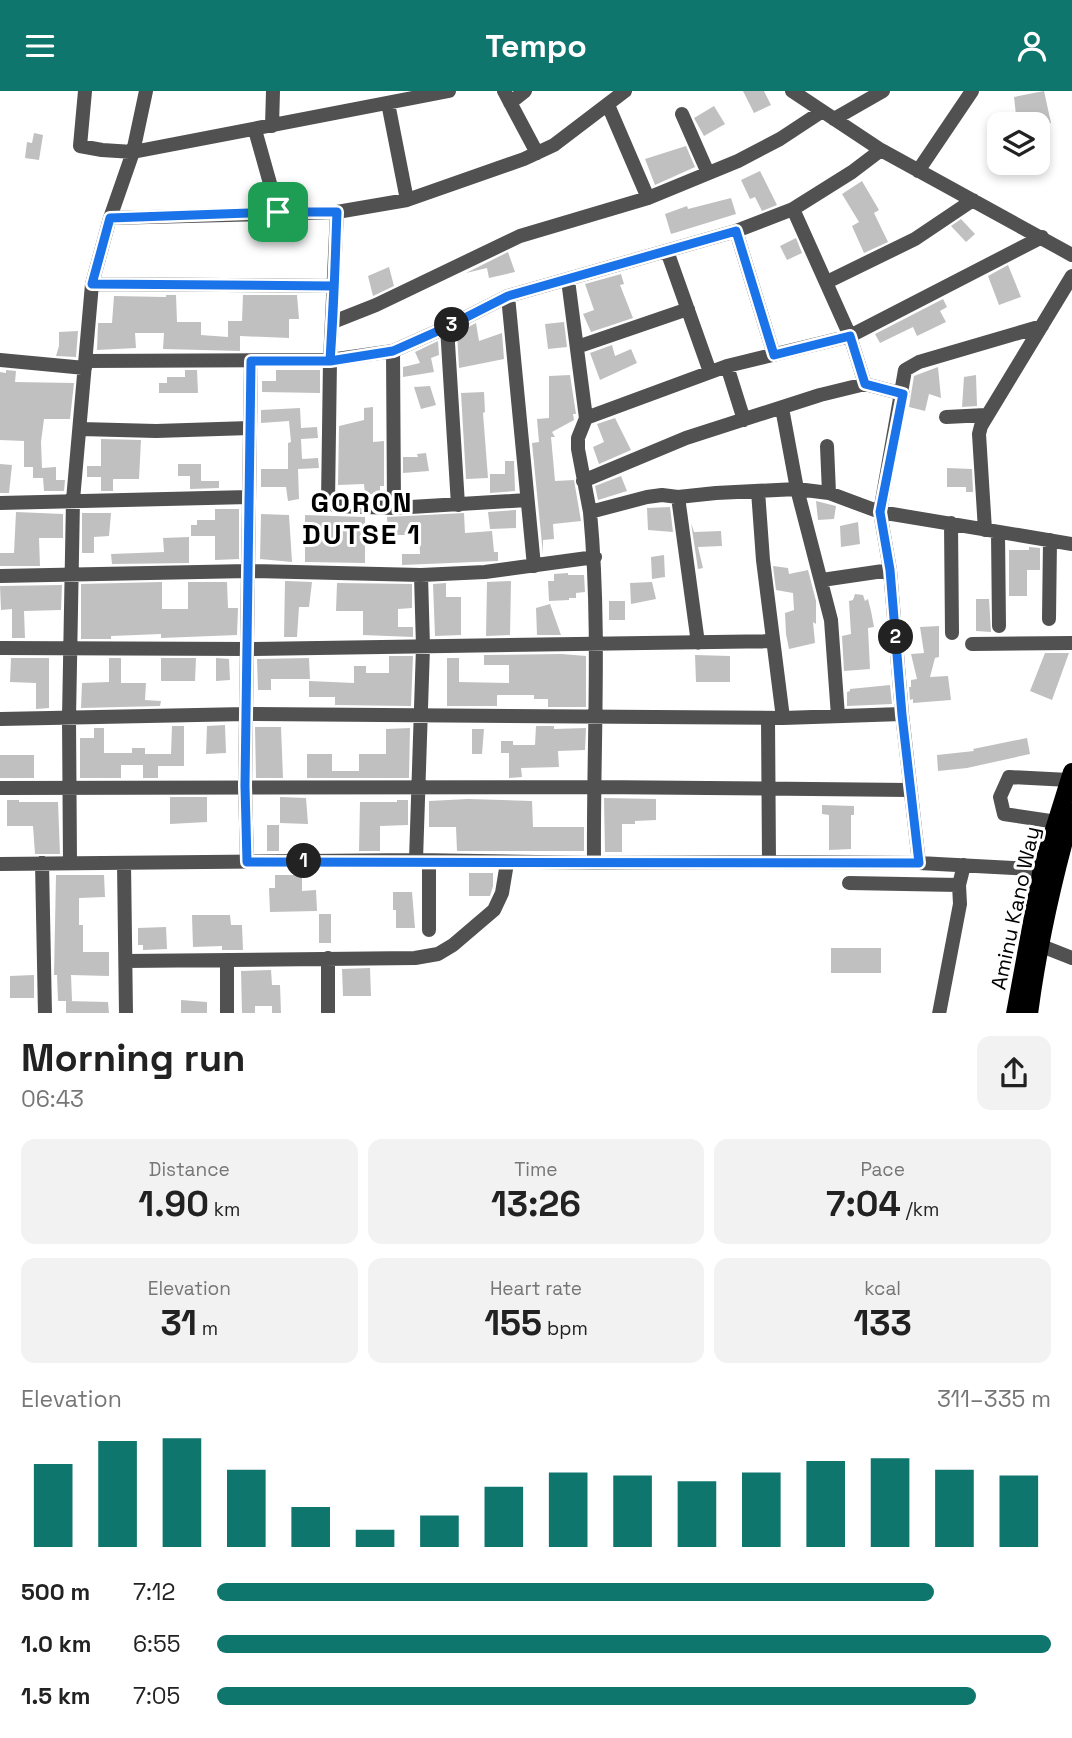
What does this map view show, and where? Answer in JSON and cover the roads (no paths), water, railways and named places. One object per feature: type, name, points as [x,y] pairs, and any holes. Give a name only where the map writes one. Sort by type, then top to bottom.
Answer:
[{"type":"main road","name":"Aminu Kano Way","points":[[1016,1013],[1049,869],[1064,817],[1071,776]]},
{"type":"main road","name":"Aminu Kano Way","points":[[1029,1013],[1049,869]]},
{"type":"street","points":[[85,91],[80,146],[102,151],[133,152],[449,91]]},
{"type":"street","points":[[70,862],[69,718],[73,500],[92,284],[110,218],[133,152],[146,91]]},
{"type":"street","points":[[272,126],[273,91]]},
{"type":"street","points":[[524,91],[507,97],[537,153]]},
{"type":"street","points":[[110,218],[337,212],[407,200],[554,145],[625,91]]},
{"type":"street","points":[[792,91],[881,151],[1072,255]]},
{"type":"street","points":[[333,322],[376,305],[520,236],[648,198],[708,173],[884,91]]},
{"type":"street","points":[[955,91],[963,106]]},
{"type":"street","points":[[918,171],[972,91]]},
{"type":"street","points":[[388,103],[407,200]]},
{"type":"street","points":[[608,105],[648,198]]},
{"type":"street","points":[[682,114],[708,173]]},
{"type":"street","points":[[255,130],[278,212]]},
{"type":"street","points":[[0,360],[85,365],[330,361],[393,351],[508,296],[736,231],[793,209],[881,151]]},
{"type":"street","points":[[827,282],[915,239],[973,200]]},
{"type":"street","points":[[793,209],[850,336],[865,384]]},
{"type":"street","points":[[337,212],[330,361],[328,502],[336,506],[394,508],[527,500]]},
{"type":"street","points":[[736,231],[774,355]]},
{"type":"street","points":[[586,418],[727,366],[850,336],[1042,237]]},
{"type":"street","points":[[667,251],[710,372]]},
{"type":"street","points":[[999,626],[979,434],[986,415],[1072,276]]},
{"type":"street","points":[[568,280],[586,418],[578,437],[594,557],[597,643],[594,863]]},
{"type":"street","points":[[92,284],[334,286]]},
{"type":"street","points":[[508,296],[534,566]]},
{"type":"street","points":[[577,347],[688,309]]},
{"type":"street","points":[[919,863],[902,715],[890,570],[880,512],[903,394],[905,370],[1042,325]]},
{"type":"street","points":[[447,327],[458,505]]},
{"type":"street","points":[[393,351],[394,508]]},
{"type":"street","points":[[247,862],[245,786],[251,361]]},
{"type":"street","points":[[727,366],[744,420]]},
{"type":"street","points":[[583,481],[686,438],[820,395],[865,384],[903,394]]},
{"type":"street","points":[[782,408],[797,489],[831,620],[838,716]]},
{"type":"street","points":[[946,417],[986,415]]},
{"type":"street","points":[[81,429],[156,431],[250,428]]},
{"type":"street","points":[[827,446],[829,493]]},
{"type":"street","points":[[590,512],[631,499],[662,495],[678,497],[797,489],[829,493],[880,512],[1072,544]]},
{"type":"street","points":[[758,491],[773,641],[776,718],[767,790],[769,862]]},
{"type":"street","points":[[0,503],[248,497]]},
{"type":"street","points":[[678,497],[698,643]]},
{"type":"street","points":[[951,523],[952,633]]},
{"type":"street","points":[[1049,619],[1050,540]]},
{"type":"street","points":[[0,576],[249,571],[421,575],[473,573],[594,557]]},
{"type":"street","points":[[822,580],[890,570]]},
{"type":"street","points":[[421,575],[423,646],[419,789],[429,930]]},
{"type":"street","points":[[0,648],[248,649],[773,641]]},
{"type":"street","points":[[972,644],[1072,643]]},
{"type":"street","points":[[0,719],[246,714],[776,718],[902,715]]},
{"type":"street","points":[[1064,817],[1004,814],[1000,797],[1009,777],[1071,776]]},
{"type":"street","points":[[0,788],[245,786],[910,790]]},
{"type":"street","points":[[0,864],[769,862],[919,863],[1049,869]]},
{"type":"street","points":[[42,863],[45,1013]]},
{"type":"street","points":[[124,863],[126,1013]]},
{"type":"street","points":[[126,961],[415,958],[438,954],[453,945],[494,910],[502,893],[508,863]]},
{"type":"street","points":[[939,1013],[960,904],[959,885],[964,865]]},
{"type":"street","points":[[849,883],[959,885]]},
{"type":"street","points":[[1039,945],[1072,958]]},
{"type":"street","points":[[328,958],[328,1013]]},
{"type":"street","points":[[226,960],[228,1013]]},
{"type":"district","name":"GORON DUTSE 1","points":[[362,518]]}]
